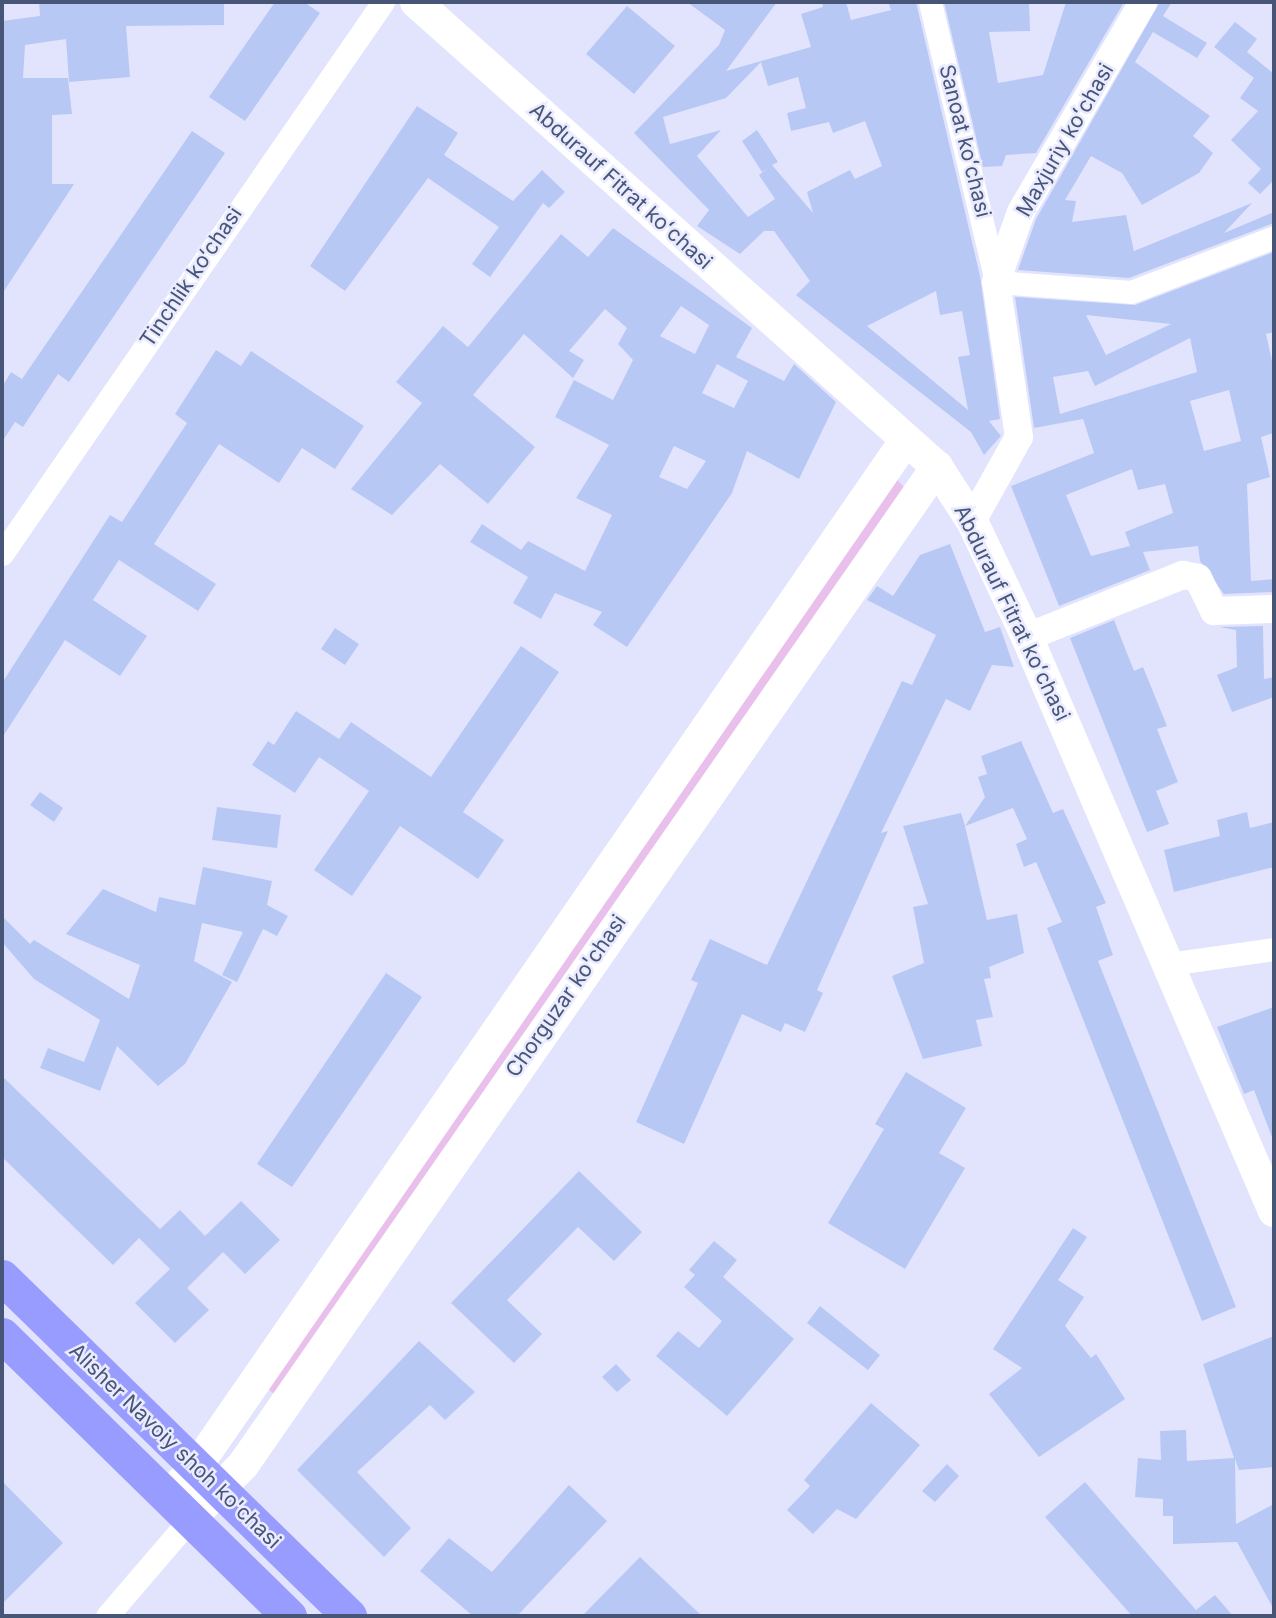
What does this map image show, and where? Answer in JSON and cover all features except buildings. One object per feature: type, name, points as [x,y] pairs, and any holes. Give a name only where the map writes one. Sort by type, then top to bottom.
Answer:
[{"type":"main road","name":"Abdurauf Fitrat koʻchasi","points":[[416,2],[937,467],[972,521],[1027,637],[1271,1192]]},
{"type":"main road","name":"Chorguzar ko'chasi","points":[[179,1508],[196,1466],[905,441]]},
{"type":"main road","name":"Chorguzar ko'chasi","points":[[179,1508],[221,1491],[937,467]]},
{"type":"main road","name":"Alisher Navoiy shoh ko'chasi","points":[[2,1276],[349,1616]]},
{"type":"main road","name":"Alisher Navoiy shoh ko'chasi","points":[[2,1335],[289,1616]]},
{"type":"street","name":"Tinchlik kо‘chasi","points":[[2,554],[383,2]]},
{"type":"street","name":"Sanoat koʻchasi","points":[[930,2],[996,282]]},
{"type":"street","name":"Maxjuriy koʻchasi","points":[[972,521],[1019,437],[996,282],[1021,212],[1143,2]]},
{"type":"street","points":[[996,282],[1131,292],[1274,237]]},
{"type":"street","points":[[1027,637],[1183,575],[1198,578],[1214,611],[1274,609]]},
{"type":"street","points":[[1169,964],[1274,949]]},
{"type":"street","points":[[107,1616],[179,1508]]},
{"type":"shaded area","points":[[894,476],[908,492],[278,1397],[264,1386]]}]
